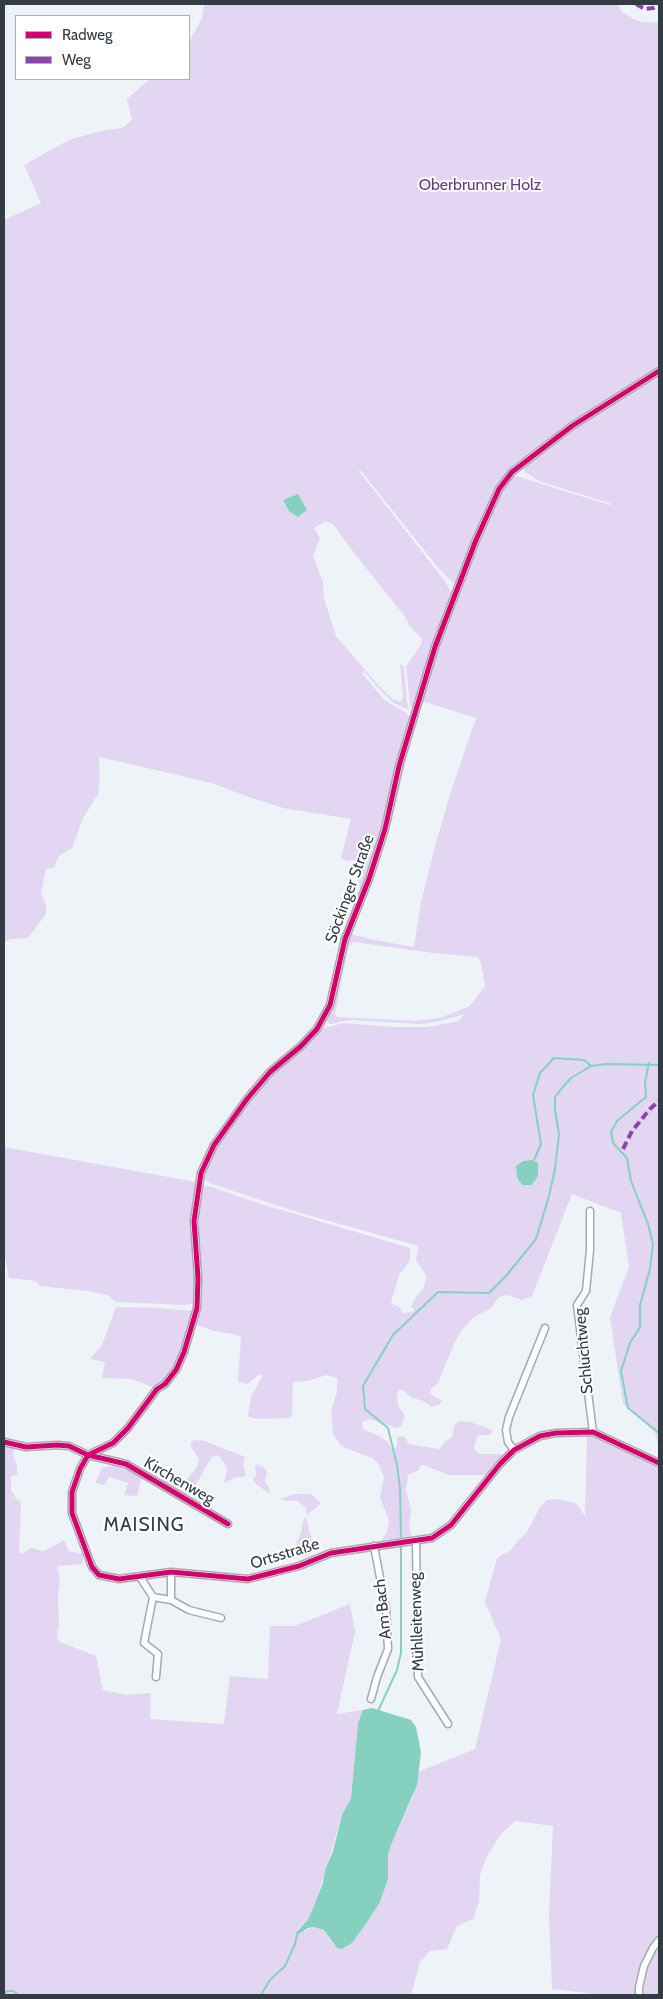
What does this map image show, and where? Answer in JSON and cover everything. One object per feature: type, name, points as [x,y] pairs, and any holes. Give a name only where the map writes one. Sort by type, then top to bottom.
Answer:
[{"type":"street","name":"Söckinger Straße","points":[[88,1455],[113,1443],[128,1428],[157,1389],[176,1370],[184,1352],[197,1308],[198,1278],[194,1221],[200,1173],[214,1145],[247,1099],[270,1072],[301,1046],[317,1029],[330,1005],[342,948],[382,838],[394,794],[399,766],[435,647],[473,548],[499,490],[512,472],[572,426],[659,371]]},
{"type":"street","name":"Schluchtweg","points":[[590,1211],[590,1250],[586,1291],[577,1305],[592,1432]]},
{"type":"street","points":[[514,1450],[508,1442],[506,1430],[509,1416],[545,1328]]},
{"type":"street","points":[[592,1432],[659,1463]]},
{"type":"street","name":"Ortsstraße","points":[[88,1455],[80,1469],[72,1492],[72,1513],[89,1563],[97,1573],[119,1579],[171,1572],[248,1579],[299,1566],[331,1553],[432,1538],[451,1525],[500,1464],[514,1450],[540,1436],[556,1433],[592,1432]]},
{"type":"street","points":[[4,1442],[26,1448],[57,1445],[69,1446],[88,1455]]},
{"type":"street","name":"Kirchenweg","points":[[88,1455],[108,1459],[134,1468],[228,1524]]},
{"type":"street","name":"Mühlleitenweg","points":[[412,1541],[418,1677],[448,1724]]},
{"type":"street","name":"Am Bach","points":[[372,1700],[377,1677],[388,1649],[386,1609],[374,1546]]},
{"type":"street","points":[[170,1600],[171,1572]]},
{"type":"street","points":[[140,1577],[153,1597],[144,1643],[158,1654],[156,1677]]},
{"type":"street","points":[[153,1597],[170,1600],[189,1610],[221,1618]]},
{"type":"street","points":[[639,1995],[644,1966],[652,1948],[659,1940]]},
{"type":"green space","name":"Oberbrunner Holz","points":[[204,4],[618,4],[622,12],[634,19],[642,22],[659,23],[659,1450],[655,1432],[623,1404],[610,1317],[629,1267],[621,1213],[572,1194],[532,1296],[522,1300],[507,1295],[499,1297],[491,1308],[473,1318],[461,1331],[438,1383],[431,1389],[431,1394],[442,1401],[439,1405],[431,1407],[423,1401],[411,1397],[403,1390],[399,1390],[397,1394],[398,1406],[405,1416],[401,1426],[396,1428],[370,1419],[362,1422],[363,1429],[381,1437],[394,1449],[397,1446],[397,1437],[402,1436],[406,1438],[408,1444],[439,1449],[452,1437],[455,1424],[459,1421],[470,1422],[493,1430],[490,1435],[479,1435],[474,1447],[475,1451],[480,1454],[502,1454],[502,1459],[487,1475],[448,1475],[424,1465],[420,1466],[419,1470],[408,1475],[406,1490],[411,1510],[409,1525],[412,1538],[382,1540],[387,1532],[389,1521],[380,1497],[384,1477],[379,1465],[374,1459],[341,1446],[333,1434],[331,1411],[337,1392],[337,1378],[326,1375],[308,1381],[293,1382],[292,1416],[289,1418],[255,1419],[248,1416],[251,1396],[262,1377],[258,1375],[248,1384],[238,1382],[241,1337],[197,1325],[201,1282],[198,1227],[200,1190],[206,1186],[212,1187],[258,1203],[410,1248],[410,1259],[399,1275],[391,1302],[399,1307],[403,1313],[413,1312],[414,1309],[411,1307],[423,1289],[426,1280],[426,1275],[416,1260],[418,1246],[294,1211],[212,1184],[205,1180],[205,1170],[219,1142],[267,1077],[321,1029],[344,1023],[393,1027],[427,1027],[455,1022],[465,1014],[421,1024],[350,1020],[330,1024],[326,1020],[334,998],[343,949],[349,930],[370,882],[385,837],[403,758],[432,662],[460,585],[502,488],[510,479],[516,476],[610,505],[612,504],[539,481],[518,465],[503,480],[494,493],[457,582],[453,583],[440,570],[361,471],[358,470],[445,581],[451,592],[413,709],[410,705],[406,666],[421,645],[422,638],[410,627],[406,618],[334,525],[326,521],[314,528],[320,538],[313,556],[323,582],[324,598],[336,636],[379,686],[392,699],[400,702],[403,698],[400,664],[404,666],[409,710],[394,703],[364,671],[362,673],[384,700],[405,712],[411,719],[397,765],[383,828],[361,893],[355,863],[353,860],[347,861],[341,858],[351,819],[283,808],[212,783],[99,757],[100,778],[98,794],[83,818],[72,848],[59,856],[54,868],[46,869],[41,893],[46,905],[46,914],[28,938],[10,939],[4,943],[4,220],[41,203],[24,165],[69,140],[101,131],[122,128],[132,120],[127,99],[149,80],[190,80],[190,40],[202,18]],"holes":[[[425,702],[476,718],[450,794],[433,854],[421,903],[414,947],[352,934],[381,856],[422,704]],[[353,942],[478,957],[481,963],[485,986],[470,1006],[440,1018],[415,1021],[337,1017],[335,1014],[348,948]],[[532,1160],[538,1163],[538,1176],[532,1185],[522,1185],[517,1178],[516,1166],[523,1161]]]},
{"type":"green space","points":[[4,1147],[196,1182],[193,1209],[195,1298],[193,1303],[185,1305],[116,1302],[108,1295],[40,1286],[36,1281],[9,1278],[4,1254]]},
{"type":"green space","points":[[116,1307],[192,1311],[177,1363],[169,1375],[155,1388],[132,1379],[102,1378],[105,1362],[90,1359],[102,1345]]},
{"type":"green space","points":[[587,1432],[659,1463],[659,1995],[602,1995],[552,1989],[549,1914],[553,1826],[515,1821],[501,1834],[487,1856],[480,1875],[479,1902],[473,1919],[457,1926],[447,1949],[430,1951],[420,1962],[411,1995],[4,1995],[4,1446],[14,1449],[13,1456],[17,1466],[17,1475],[11,1476],[11,1491],[16,1499],[20,1501],[21,1505],[19,1553],[23,1553],[31,1548],[44,1551],[64,1540],[69,1551],[83,1554],[83,1564],[57,1566],[60,1580],[58,1595],[58,1641],[96,1656],[103,1690],[126,1695],[151,1693],[150,1719],[224,1724],[230,1676],[268,1679],[270,1626],[295,1626],[350,1604],[355,1632],[337,1714],[363,1710],[358,1723],[351,1798],[342,1815],[316,1902],[309,1918],[298,1929],[302,1932],[314,1927],[324,1930],[334,1945],[342,1949],[352,1943],[380,1902],[388,1879],[388,1855],[413,1796],[418,1772],[475,1749],[501,1639],[485,1602],[497,1558],[511,1550],[527,1532],[540,1507],[547,1500],[555,1499],[576,1503],[585,1516]]},
{"type":"green space","points":[[195,1440],[205,1441],[245,1457],[243,1465],[246,1476],[234,1478],[224,1483],[226,1466],[217,1455],[211,1458],[197,1483],[185,1495],[164,1483],[165,1480],[169,1480],[180,1484],[184,1483],[197,1467],[199,1459],[191,1447],[191,1442]]},
{"type":"green space","points":[[257,1464],[267,1471],[265,1481],[270,1490],[268,1493],[254,1482]]},
{"type":"green space","points":[[114,1465],[142,1476],[137,1496],[124,1495],[128,1483],[109,1477],[104,1485],[95,1483],[102,1468]]},
{"type":"green space","points":[[293,1494],[311,1494],[321,1503],[307,1515],[305,1507],[297,1501],[280,1500]]},
{"type":"green space","points":[[306,1516],[312,1541],[309,1555],[301,1556],[298,1554],[296,1543]]},
{"type":"shaded area","points":[[298,494],[307,510],[298,517],[289,511],[283,500]]},
{"type":"shaded area","points":[[532,1160],[538,1163],[538,1176],[532,1185],[522,1185],[517,1178],[516,1166],[523,1161]]},
{"type":"shaded area","points":[[372,1708],[411,1720],[416,1727],[421,1752],[417,1785],[391,1845],[388,1855],[388,1879],[380,1902],[352,1943],[342,1949],[337,1948],[324,1930],[314,1927],[308,1928],[297,1935],[296,1933],[309,1918],[323,1883],[325,1870],[333,1851],[342,1815],[351,1798],[358,1723],[363,1710]]},
{"type":"waterway","points":[[534,1160],[541,1144],[533,1095],[540,1073],[554,1058],[584,1060],[591,1066]]},
{"type":"waterway","points":[[649,1063],[645,1082],[646,1097],[617,1121],[611,1132],[613,1143],[627,1158],[631,1181],[648,1224],[653,1244],[650,1269],[640,1305],[640,1327],[630,1343],[621,1371],[628,1408],[659,1433]]},
{"type":"waterway","points":[[401,1540],[400,1488],[397,1465],[388,1428],[365,1409],[363,1386],[393,1335],[438,1292],[489,1293],[506,1276],[536,1239],[555,1169],[559,1134],[555,1111],[555,1097],[571,1078],[591,1066],[606,1064],[659,1065]]},
{"type":"waterway","points":[[378,1711],[397,1670],[401,1653],[401,1545]]},
{"type":"waterway","points":[[261,1995],[270,1980],[285,1966],[297,1935]]},
{"type":"waterway","points":[[4,1993],[13,1991],[19,1995]]},
{"type":"marked path","points":[[636,4],[645,9],[653,8],[659,4]]},
{"type":"marked path","points":[[623,1149],[632,1131],[659,1101]]},
{"type":"cycle path","points":[[88,1455],[113,1443],[128,1428],[157,1389],[165,1384],[176,1370],[184,1352],[197,1308],[198,1278],[194,1221],[201,1173],[214,1145],[247,1099],[270,1072],[301,1046],[317,1029],[330,1005],[345,939],[369,879],[385,829],[399,766],[435,647],[476,540],[499,489],[512,472],[572,426],[659,371]]},
{"type":"cycle path","points":[[88,1455],[80,1469],[72,1492],[72,1513],[92,1567],[99,1575],[119,1579],[171,1572],[248,1579],[299,1566],[331,1553],[432,1538],[451,1525],[500,1464],[514,1450],[540,1436],[556,1433],[593,1432],[659,1463]]},
{"type":"cycle path","points":[[4,1442],[26,1447],[69,1446],[88,1455],[126,1464],[228,1524]]},
{"type":"district","name":"MAISING","points":[[144,1525]]}]
